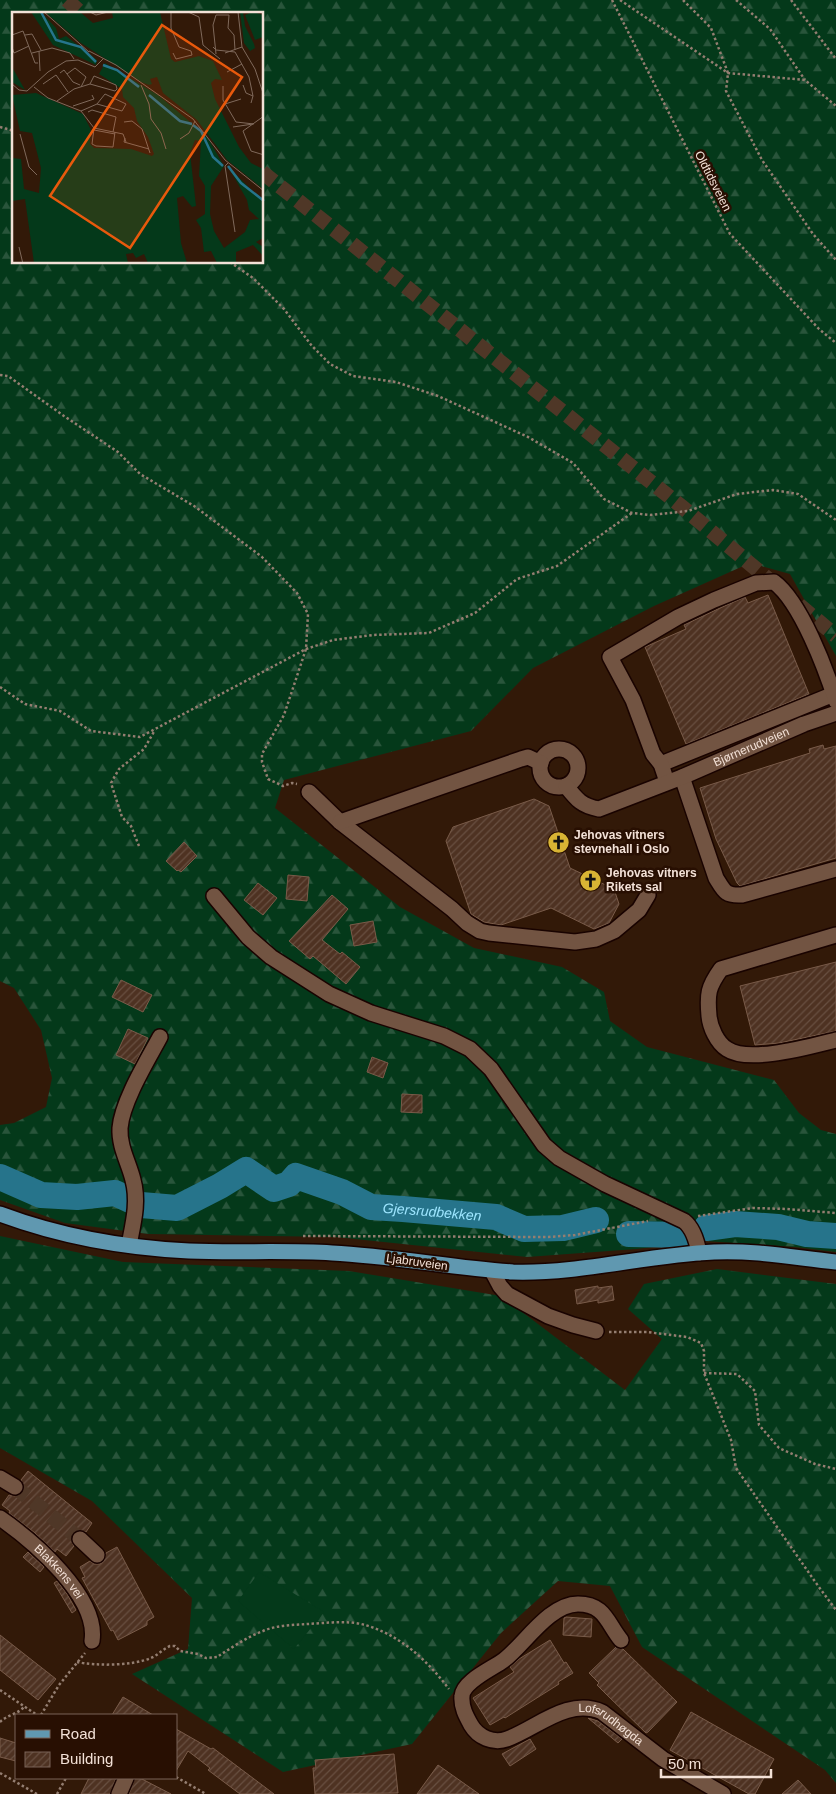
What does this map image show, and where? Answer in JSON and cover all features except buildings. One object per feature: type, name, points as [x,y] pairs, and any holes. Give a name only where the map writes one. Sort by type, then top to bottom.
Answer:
[{"type":"main road","name":"Ljabruveien","points":[[0,1214],[62,1232],[129,1245],[188,1251],[333,1253],[492,1271],[536,1273],[572,1270],[715,1252],[759,1253],[836,1262]]},
{"type":"lane","points":[[661,764],[835,698],[821,659],[807,629],[793,605],[778,585],[770,581],[742,588],[678,617],[610,657],[633,700],[653,754],[661,764],[668,782]]},
{"type":"lane","name":"Bjørnerudveien","points":[[566,786],[582,804],[599,809],[804,724],[836,713]]},
{"type":"lane","points":[[556,749],[566,750],[574,756],[578,764],[578,774],[573,782],[566,786],[553,786],[545,781],[541,772],[541,762],[548,753],[556,749]]},
{"type":"lane","points":[[340,822],[520,758],[528,757],[541,762]]},
{"type":"lane","points":[[682,776],[716,878],[723,890],[728,894],[742,895],[836,869]]},
{"type":"lane","points":[[309,792],[340,822],[452,909],[467,923],[489,933],[575,942],[596,939],[614,931],[631,918],[639,910],[648,895]]},
{"type":"lane","points":[[214,896],[248,937],[271,957],[329,994],[371,1013],[444,1036],[470,1049],[491,1069],[503,1084],[548,1149],[565,1162],[605,1184],[679,1218],[690,1226],[698,1244],[699,1253]]},
{"type":"lane","points":[[836,935],[721,970],[711,982],[708,999],[710,1020],[718,1040],[726,1049],[741,1055],[765,1054],[836,1040]]},
{"type":"lane","points":[[129,1245],[135,1212],[135,1193],[121,1138],[121,1124],[132,1090],[160,1037]]},
{"type":"lane","points":[[492,1271],[507,1294],[548,1316],[596,1331]]},
{"type":"lane","points":[[0,1478],[15,1488]]},
{"type":"lane","name":"Blakkens vei","points":[[0,1518],[24,1536],[73,1585],[90,1614],[94,1632],[92,1641]]},
{"type":"lane","points":[[80,1540],[97,1555]]},
{"type":"lane","points":[[463,1707],[463,1692],[471,1681],[504,1660],[546,1618],[563,1608],[576,1604],[598,1609],[606,1616],[612,1629],[621,1640]]},
{"type":"lane","name":"Lofsrudhøgda","points":[[463,1707],[474,1728],[484,1738],[501,1740],[568,1710],[595,1709],[602,1712],[663,1759],[723,1794]]},
{"type":"lane","points":[[118,1794],[126,1779]]},
{"type":"path","name":"Oldtidsveien","points":[[612,0],[730,234],[820,329],[836,342]]},
{"type":"path","points":[[620,0],[728,73],[805,80]]},
{"type":"path","points":[[683,0],[711,28],[728,73],[726,91],[762,160],[813,234],[836,260]]},
{"type":"path","points":[[736,0],[770,29],[805,80],[836,106]]},
{"type":"path","points":[[792,0],[836,59]]},
{"type":"path","points":[[233,264],[253,278],[284,309],[312,346],[330,364],[353,376],[396,382],[438,396],[528,437],[573,463],[604,499],[632,513],[650,515],[688,511],[737,494],[772,490],[798,494],[836,520]]},
{"type":"path","points":[[0,375],[8,376],[118,452],[140,474],[194,506],[262,557],[297,593],[308,614],[306,649],[284,715],[262,754],[262,762],[268,778],[283,786],[292,783],[301,785],[309,792]]},
{"type":"path","points":[[0,687],[25,704],[60,711],[91,731],[140,737],[306,649],[333,640],[373,635],[429,633],[475,613],[518,579],[557,566],[632,513]]},
{"type":"path","points":[[139,846],[131,826],[122,817],[111,783],[118,769],[144,749],[157,729]]},
{"type":"path","points":[[298,1236],[562,1236],[594,1232],[634,1223],[752,1208],[836,1213]]},
{"type":"path","points":[[596,1331],[647,1332],[687,1337],[701,1343],[704,1351],[704,1373],[731,1440],[736,1468],[836,1610]]},
{"type":"path","points":[[704,1373],[737,1374],[754,1391],[759,1425],[779,1448],[815,1464],[836,1469]]},
{"type":"path","points":[[77,1662],[104,1664],[144,1660],[152,1658],[170,1646],[174,1646],[180,1651],[216,1658],[263,1630],[326,1622],[364,1625],[389,1635],[420,1656],[436,1672],[463,1707]]},
{"type":"path","points":[[42,1714],[59,1685],[92,1641]]},
{"type":"path","points":[[0,1690],[35,1714]]},
{"type":"path","points":[[0,1722],[24,1707]]},
{"type":"path","points":[[0,1773],[37,1794]]},
{"type":"path","points":[[57,1794],[65,1779]]},
{"type":"path","points":[[178,1779],[206,1794]]},
{"type":"green space","points":[[0,0],[836,0],[836,656],[790,574],[750,563],[654,606],[533,668],[471,731],[284,780],[275,808],[400,907],[474,948],[562,967],[604,992],[610,1021],[647,1047],[774,1080],[799,1113],[821,1130],[836,1134],[836,1252],[795,1247],[705,1241],[636,1249],[527,1257],[336,1237],[148,1234],[65,1223],[0,1200],[0,1125],[14,1123],[46,1107],[52,1078],[41,1030],[14,988],[0,981]]},
{"type":"green space","points":[[0,1236],[123,1262],[349,1271],[501,1296],[625,1390],[662,1339],[628,1309],[644,1284],[717,1269],[836,1284],[836,1783],[825,1770],[642,1647],[610,1586],[558,1581],[501,1633],[412,1744],[283,1772],[132,1674],[188,1649],[192,1598],[92,1501],[0,1448]]},
{"type":"green space","points":[[259,1572],[324,1612],[294,1649],[238,1601]]},
{"type":"waterway","name":"Gjersrudbekken","points":[[141,1205],[177,1208],[246,1170],[274,1189],[289,1184],[296,1176],[342,1192],[371,1207],[496,1217],[524,1229],[563,1228],[596,1220]]},
{"type":"waterway","name":"Gjersrudbekken","points":[[0,1177],[41,1195],[77,1197],[115,1193],[130,1200]]},
{"type":"waterway","name":"Gjersrudbekken","points":[[706,1228],[735,1224],[778,1227],[807,1234],[836,1236]]},
{"type":"waterway","name":"Gjersrudbekken","points":[[629,1234],[686,1235]]},
{"type":"tunnel","points":[[67,0],[80,12]]},
{"type":"tunnel","points":[[264,174],[681,506],[836,636]]},
{"type":"tunnel","points":[[15,1487],[80,1539]]},
{"type":"place","name":"Jehovas vitners stevnehall i Oslo","points":[[558,842]]},
{"type":"place","name":"Jehovas vitners Rikets sal","points":[[590,880]]}]
